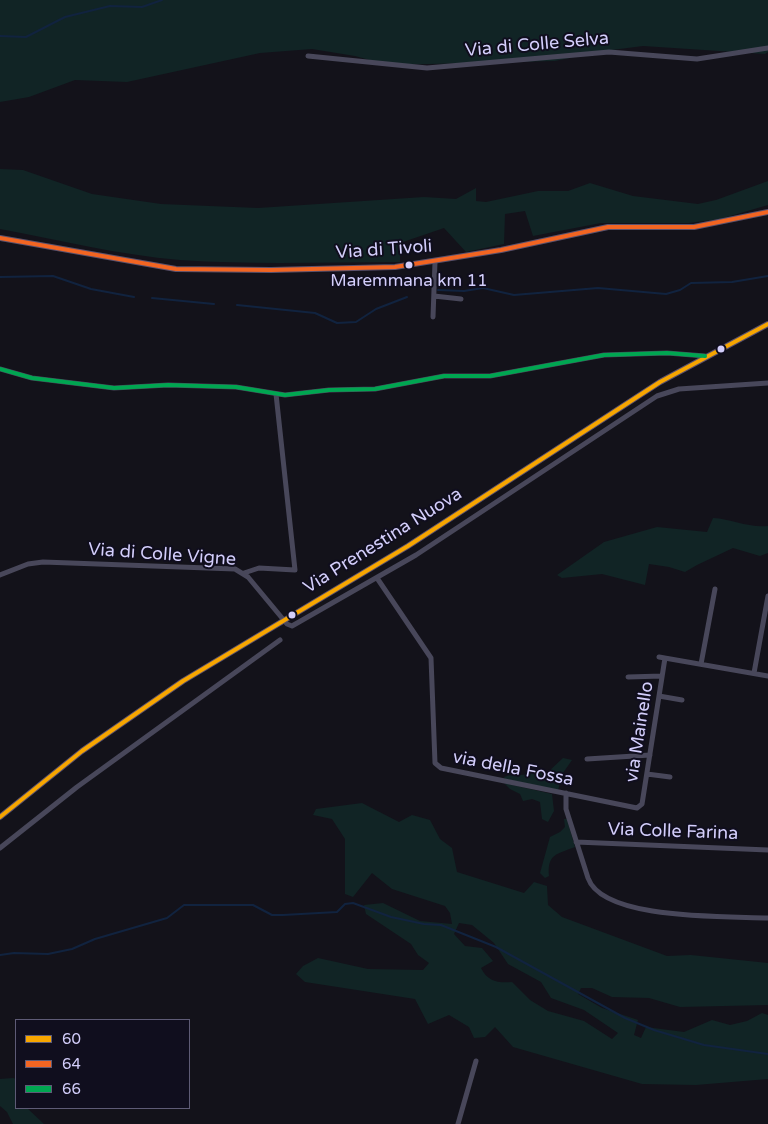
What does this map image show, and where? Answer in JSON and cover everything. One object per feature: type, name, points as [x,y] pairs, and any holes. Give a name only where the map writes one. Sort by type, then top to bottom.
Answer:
[{"type":"main road","name":"Via di Tivoli","points":[[0,238],[176,269],[271,270],[395,267],[435,262],[608,227],[694,227],[768,212]]},
{"type":"main road","name":"Via Prenestina Nuova","points":[[0,818],[75,757],[183,681],[408,546],[596,422],[705,356],[768,324]]},
{"type":"street","name":"Via di Colle Selva","points":[[308,56],[422,68],[609,52],[697,59],[768,48]]},
{"type":"street","points":[[434,317],[435,262]]},
{"type":"street","points":[[434,296],[461,299]]},
{"type":"street","points":[[0,369],[32,378],[114,388],[172,385],[236,386],[276,394],[329,390],[373,390],[444,376],[487,377],[604,355],[662,353],[705,356]]},
{"type":"street","points":[[284,620],[289,625],[294,626],[416,555],[657,396],[679,389],[768,383]]},
{"type":"street","points":[[244,573],[258,568],[295,570],[276,394]]},
{"type":"street","name":"Via di Colle Vigne","points":[[0,575],[28,564],[44,562],[232,569],[244,573],[284,620]]},
{"type":"street","name":"via della Fossa","points":[[377,578],[431,658],[437,766],[634,809],[638,808]]},
{"type":"street","points":[[702,664],[715,589]]},
{"type":"street","points":[[754,673],[768,596]]},
{"type":"street","points":[[0,848],[77,787],[280,640]]},
{"type":"street","name":"via Mainello","points":[[659,657],[768,676]]},
{"type":"street","name":"via Mainello","points":[[638,808],[642,804],[665,658]]},
{"type":"street","points":[[628,677],[662,676]]},
{"type":"street","points":[[659,696],[682,700]]},
{"type":"street","points":[[587,759],[650,754]]},
{"type":"street","points":[[647,774],[670,777]]},
{"type":"street","points":[[566,793],[566,809],[576,842],[589,882],[597,893],[606,898],[654,912],[768,918]]},
{"type":"street","name":"Via Colle Farina","points":[[576,842],[768,850]]},
{"type":"street","points":[[458,1124],[476,1061]]},
{"type":"green space","points":[[0,0],[768,0],[768,52],[765,54],[643,46],[604,51],[555,61],[388,65],[355,56],[312,49],[260,53],[127,82],[75,80],[29,97],[0,102]]},
{"type":"green space","points":[[0,169],[23,170],[92,194],[161,204],[258,208],[424,197],[456,199],[476,188],[476,201],[486,202],[538,191],[568,191],[590,183],[633,196],[698,204],[716,200],[768,181],[768,205],[720,219],[689,223],[601,223],[533,236],[525,211],[505,214],[504,244],[466,252],[444,228],[400,243],[400,262],[207,262],[134,255],[0,229]]},
{"type":"green space","points":[[713,518],[754,526],[768,526],[768,553],[760,556],[733,548],[685,572],[649,564],[645,585],[602,574],[562,578],[557,575],[604,542],[657,527],[707,532]]},
{"type":"green space","points":[[563,758],[572,760],[563,773],[558,790],[505,779],[504,777],[535,771],[548,772]]},
{"type":"green space","points":[[504,783],[552,794],[554,811],[548,822],[542,819],[540,802],[532,799],[523,801],[520,794],[510,789]]},
{"type":"green space","points":[[362,803],[399,822],[412,815],[430,820],[440,839],[452,848],[457,872],[524,893],[534,882],[547,886],[548,905],[562,917],[667,956],[691,955],[768,963],[768,1005],[680,1007],[649,998],[612,997],[592,988],[581,988],[578,994],[602,1008],[638,1020],[634,1035],[641,1038],[646,1027],[684,1032],[712,1020],[730,1025],[747,1021],[762,1013],[768,1015],[768,1079],[696,1085],[642,1084],[513,1047],[495,1027],[485,1037],[474,1038],[469,1027],[449,1015],[428,1024],[415,999],[305,982],[296,974],[303,966],[318,958],[368,969],[423,970],[429,963],[418,955],[411,944],[366,914],[364,905],[383,903],[420,921],[452,924],[450,913],[445,906],[392,889],[372,873],[353,897],[345,894],[345,839],[332,819],[313,815],[316,809]],"holes":[[[459,923],[472,925],[494,943],[508,964],[541,982],[551,998],[584,1010],[618,1033],[612,1039],[584,1021],[548,1011],[530,1000],[512,982],[498,982],[490,979],[481,968],[493,961],[482,948],[465,946],[454,934]]]},
{"type":"green space","points":[[564,819],[567,819],[575,847],[554,856],[550,863],[549,876],[545,878],[540,873],[550,837],[565,827]]},
{"type":"green space","points":[[0,1079],[15,1079],[15,1109],[28,1109],[44,1124],[13,1124],[7,1112],[0,1106]]},
{"type":"waterway","points":[[0,36],[26,37],[65,17],[110,6],[142,7],[162,0]]},
{"type":"waterway","points":[[0,277],[53,276],[91,289],[134,297]]},
{"type":"waterway","points":[[438,290],[464,291],[483,288],[514,295],[598,288],[666,294],[680,290],[691,283],[732,282],[768,276]]},
{"type":"waterway","points":[[237,305],[315,313],[337,323],[356,322],[376,309],[407,297]]},
{"type":"waterway","points":[[152,298],[214,304]]},
{"type":"waterway","points":[[0,955],[14,953],[48,954],[72,949],[95,939],[167,918],[184,905],[253,905],[272,915],[283,915],[337,912],[345,904],[353,903],[391,917],[424,924],[441,925],[496,947],[625,1018],[654,1030],[704,1045],[768,1054]]},
{"type":"transit line","name":"64","points":[[0,238],[176,269],[271,270],[395,267],[501,250],[608,227],[694,227],[768,212]]},
{"type":"transit line","name":"60","points":[[0,817],[82,751],[183,681],[408,546],[660,382],[768,324]]},
{"type":"transit line","name":"66","points":[[0,369],[32,378],[114,388],[168,385],[236,387],[285,395],[329,390],[375,389],[444,376],[490,376],[604,355],[667,353],[705,356]]},
{"type":"place","name":"Maremmana km 11","points":[[409,265]]}]
